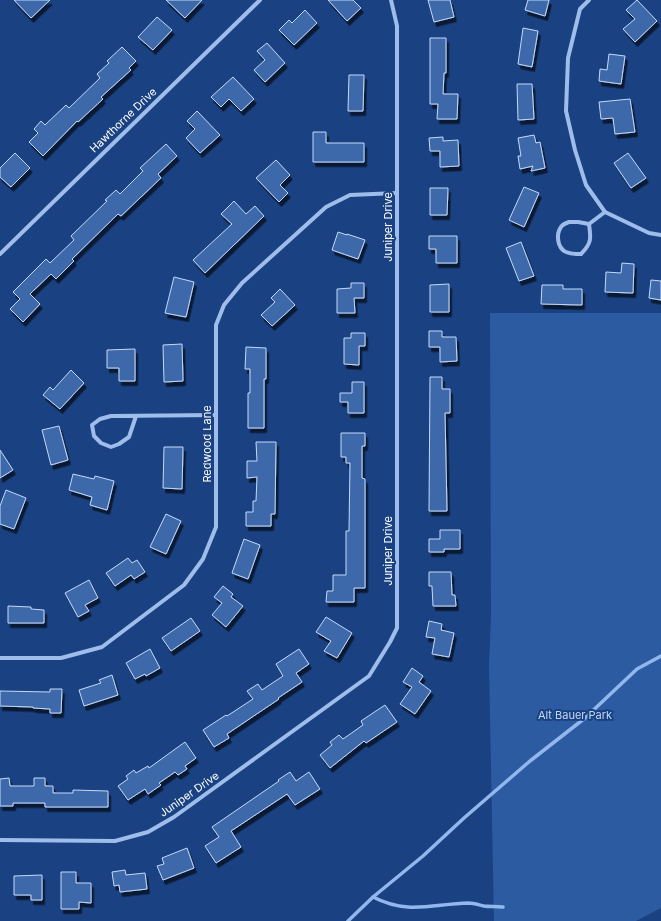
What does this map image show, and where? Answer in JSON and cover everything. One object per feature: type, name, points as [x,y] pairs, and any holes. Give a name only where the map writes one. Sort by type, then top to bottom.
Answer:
[{"type":"street","name":"Hawthorne Drive","points":[[0,254],[260,0]]},
{"type":"street","name":"Juniper Drive","points":[[0,840],[115,841],[148,832],[174,817],[369,676],[397,628],[397,26],[391,0]]},
{"type":"street","points":[[589,0],[580,9],[568,58],[566,111],[575,150],[586,185],[605,212],[649,233],[661,235]]},
{"type":"street","name":"Redwood Lane","points":[[0,658],[62,658],[102,648],[184,585],[204,559],[216,527],[216,325],[224,305],[242,283],[326,207],[350,195],[397,193]]},
{"type":"street","points":[[589,224],[591,238],[588,248],[581,254],[573,254],[564,251],[559,245],[558,234],[562,225],[569,222],[589,224],[605,212]]},
{"type":"street","points":[[136,416],[129,437],[119,444],[111,447],[101,443],[94,436],[92,425],[100,418],[111,416],[216,415]]},
{"type":"green space","name":"Alt Bauer Park","points":[[490,313],[661,313],[661,908],[636,921],[494,921],[489,665],[491,617]]},
{"type":"building","points":[[14,0],[50,0],[31,18]]},
{"type":"building","points":[[166,0],[202,0],[185,18]]},
{"type":"building","points":[[328,0],[353,0],[361,8],[347,21]]},
{"type":"building","points":[[428,0],[450,0],[454,17],[434,22]]},
{"type":"building","points":[[528,0],[549,0],[545,16],[525,10]]},
{"type":"building","points":[[637,0],[657,21],[635,42],[623,29],[635,19],[626,10]]},
{"type":"building","points":[[305,10],[317,23],[294,45],[279,30],[289,20],[292,23]]},
{"type":"building","points":[[157,17],[172,30],[153,50],[138,37]]},
{"type":"building","points":[[523,28],[538,31],[532,67],[518,64]]},
{"type":"building","points":[[430,38],[446,38],[446,73],[444,73],[443,94],[458,94],[457,119],[437,119],[438,104],[430,104]]},
{"type":"building","points":[[267,43],[285,63],[265,82],[254,70],[265,60],[257,51]]},
{"type":"building","points":[[122,47],[136,61],[129,68],[131,70],[101,97],[103,99],[78,122],[77,121],[43,156],[29,142],[38,133],[34,129],[41,121],[45,125],[66,105],[69,108],[100,78],[97,74],[109,63],[107,61]]},
{"type":"building","points":[[609,54],[625,56],[621,84],[599,81],[600,69],[607,70]]},
{"type":"building","points":[[349,75],[364,75],[363,111],[348,111]]},
{"type":"building","points":[[233,77],[254,99],[241,111],[229,99],[221,107],[211,97]]},
{"type":"building","points":[[517,84],[532,84],[534,119],[518,120]]},
{"type":"building","points":[[630,99],[635,132],[615,134],[613,118],[601,119],[599,102]]},
{"type":"building","points":[[197,111],[220,135],[200,153],[186,138],[195,129],[187,121]]},
{"type":"building","points":[[313,132],[326,132],[326,143],[364,143],[364,162],[313,162]]},
{"type":"building","points":[[534,135],[536,143],[540,142],[545,168],[531,171],[533,166],[520,169],[518,156],[521,156],[518,138]]},
{"type":"building","points":[[443,137],[443,141],[458,140],[459,166],[440,167],[440,151],[430,151],[429,138]]},
{"type":"building","points":[[166,144],[177,156],[158,174],[161,178],[121,216],[118,214],[72,259],[74,261],[56,279],[51,274],[30,294],[40,304],[23,322],[10,309],[20,299],[13,292],[46,259],[50,263],[74,240],[71,236],[107,201],[105,200],[116,190],[120,194],[143,171],[140,168]]},
{"type":"building","points":[[15,153],[30,168],[11,187],[0,177],[0,168]]},
{"type":"building","points":[[628,153],[646,178],[631,188],[614,163]]},
{"type":"building","points":[[276,160],[290,175],[280,185],[288,193],[279,202],[256,178]]},
{"type":"building","points":[[524,187],[539,193],[524,227],[509,220]]},
{"type":"building","points":[[430,188],[448,188],[447,215],[430,215]]},
{"type":"building","points":[[234,201],[246,214],[255,206],[264,216],[205,273],[193,260],[232,224],[221,214]]},
{"type":"building","points":[[338,232],[365,240],[358,259],[332,250]]},
{"type":"building","points":[[429,236],[457,236],[457,263],[436,263],[436,249],[429,249]]},
{"type":"building","points":[[521,242],[534,276],[519,281],[506,248]]},
{"type":"building","points":[[622,263],[634,264],[633,293],[605,292],[606,272],[621,273]]},
{"type":"building","points":[[174,277],[194,282],[186,317],[165,313]]},
{"type":"building","points":[[651,280],[661,281],[661,300],[649,298]]},
{"type":"building","points":[[351,283],[364,283],[364,298],[354,298],[355,313],[337,313],[337,289],[351,288]]},
{"type":"building","points":[[449,284],[449,312],[430,312],[430,285]]},
{"type":"building","points":[[542,285],[563,285],[563,289],[582,289],[582,305],[541,304]]},
{"type":"building","points":[[280,289],[295,305],[272,326],[261,315],[275,302],[271,298]]},
{"type":"building","points":[[429,331],[442,331],[442,337],[456,337],[457,361],[440,362],[440,347],[429,347]]},
{"type":"building","points":[[351,333],[365,333],[365,346],[359,346],[359,365],[344,364],[344,338],[351,338]]},
{"type":"building","points":[[182,344],[183,381],[164,382],[163,345]]},
{"type":"building","points":[[246,347],[266,348],[266,379],[264,379],[264,428],[248,428],[250,369],[245,369]]},
{"type":"building","points":[[135,349],[135,381],[119,381],[119,368],[107,368],[107,350]]},
{"type":"building","points":[[71,370],[84,383],[60,409],[43,395],[50,387],[53,390]]},
{"type":"building","points":[[430,377],[442,377],[442,389],[450,389],[450,413],[445,413],[447,511],[429,511]]},
{"type":"building","points":[[352,382],[364,382],[364,413],[348,413],[348,402],[340,402],[340,393],[352,393]]},
{"type":"building","points":[[59,426],[68,460],[51,465],[42,430]]},
{"type":"building","points":[[341,433],[365,433],[365,446],[362,446],[362,478],[365,479],[365,588],[354,588],[354,602],[326,602],[327,591],[333,591],[333,575],[346,575],[346,531],[349,531],[350,463],[346,463],[346,457],[341,457]]},
{"type":"building","points":[[256,442],[276,442],[275,514],[271,514],[271,526],[246,526],[246,512],[253,512],[253,501],[256,501],[257,477],[247,478],[247,461],[257,461]]},
{"type":"building","points":[[164,447],[183,447],[182,489],[163,488]]},
{"type":"building","points":[[0,450],[13,470],[0,478]]},
{"type":"building","points":[[73,474],[94,479],[95,476],[114,481],[107,510],[90,505],[92,497],[69,490]]},
{"type":"building","points":[[6,490],[26,498],[14,529],[0,524],[0,506]]},
{"type":"building","points":[[166,514],[181,521],[166,554],[150,547]]},
{"type":"building","points":[[440,530],[460,530],[460,549],[444,549],[444,552],[429,552],[429,539],[440,539]]},
{"type":"building","points":[[244,539],[260,545],[248,579],[232,573]]},
{"type":"building","points":[[128,558],[132,563],[137,560],[145,572],[134,579],[131,575],[115,586],[106,573]]},
{"type":"building","points":[[429,572],[451,572],[452,595],[455,595],[456,606],[433,606],[432,586],[429,586]]},
{"type":"building","points":[[89,580],[98,598],[85,605],[89,611],[78,617],[65,593]]},
{"type":"building","points":[[223,586],[233,594],[231,597],[243,606],[226,627],[212,615],[222,603],[214,597]]},
{"type":"building","points":[[8,606],[31,607],[31,609],[44,610],[44,623],[8,623]]},
{"type":"building","points":[[326,617],[352,633],[337,658],[324,651],[331,641],[316,632]]},
{"type":"building","points":[[191,618],[200,631],[171,651],[162,638]]},
{"type":"building","points":[[429,621],[442,624],[441,630],[454,633],[449,657],[432,654],[435,638],[426,637]]},
{"type":"building","points":[[150,649],[160,668],[146,676],[145,674],[135,679],[126,663]]},
{"type":"building","points":[[299,649],[309,664],[296,673],[302,682],[227,734],[229,738],[214,747],[203,730],[253,699],[247,691],[258,684],[262,690],[283,676],[276,664]]},
{"type":"building","points":[[412,668],[423,676],[419,682],[431,691],[415,714],[400,704],[412,687],[403,682]]},
{"type":"building","points":[[112,675],[118,695],[84,706],[79,690],[101,683],[99,680]]},
{"type":"building","points":[[50,689],[62,689],[61,713],[50,713],[50,709],[33,707],[0,706],[0,691],[50,692]]},
{"type":"building","points":[[385,705],[397,722],[366,743],[364,741],[330,768],[320,755],[332,745],[330,742],[339,735],[343,739],[363,725],[361,721]]},
{"type":"building","points":[[185,742],[196,758],[185,766],[187,769],[178,775],[175,772],[159,783],[161,785],[148,794],[145,789],[128,800],[118,786],[128,779],[126,776],[134,770],[136,773],[148,766],[149,768]]},
{"type":"building","points":[[290,772],[296,781],[309,772],[320,789],[295,805],[287,794],[231,831],[241,847],[216,863],[205,846],[219,837],[212,827]]},
{"type":"building","points":[[9,778],[10,786],[34,786],[34,778],[45,778],[45,786],[53,786],[53,793],[73,793],[73,790],[108,791],[108,807],[45,807],[45,803],[13,803],[13,806],[0,806],[0,779]]},
{"type":"building","points":[[187,848],[194,868],[163,880],[157,866],[164,864],[162,858]]},
{"type":"building","points":[[125,870],[126,875],[145,873],[147,889],[120,892],[119,885],[114,886],[112,872]]},
{"type":"building","points":[[61,872],[76,872],[76,883],[91,883],[91,903],[79,902],[79,909],[61,909]]},
{"type":"building","points":[[42,875],[42,900],[31,900],[31,895],[14,895],[14,876]]},
{"type":"waterway","points":[[348,921],[373,897],[423,856],[530,761],[585,718],[637,669],[661,656]]},
{"type":"waterway","points":[[373,897],[398,906],[409,907],[468,903],[503,907]]}]
